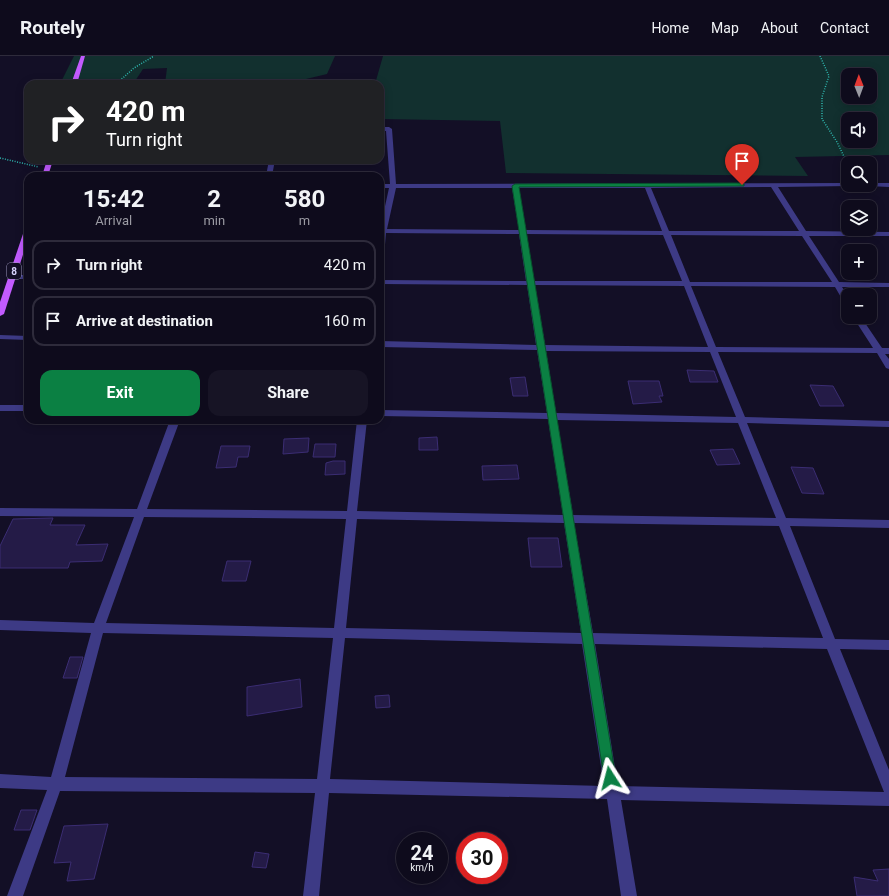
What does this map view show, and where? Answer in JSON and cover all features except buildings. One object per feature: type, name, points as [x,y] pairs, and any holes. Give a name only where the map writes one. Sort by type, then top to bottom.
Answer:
[{"type":"main road","points":[[75,80],[83,56]]},
{"type":"main road","points":[[47,172],[49,164]]},
{"type":"main road","name":"8","points":[[0,314],[24,241]]},
{"type":"street","points":[[384,129],[389,129],[393,186],[384,220]]},
{"type":"street","points":[[647,185],[889,787]]},
{"type":"street","points":[[773,185],[841,292]]},
{"type":"street","points":[[384,186],[841,185]]},
{"type":"street","points":[[877,185],[889,185]]},
{"type":"street","points":[[515,186],[629,896]]},
{"type":"street","points":[[384,231],[889,234]]},
{"type":"street","points":[[12,276],[24,277]]},
{"type":"street","points":[[384,282],[686,282],[889,285]]},
{"type":"street","points":[[862,324],[889,366]]},
{"type":"street","points":[[0,337],[24,338]]},
{"type":"street","points":[[384,344],[541,348],[713,348],[889,351]]},
{"type":"street","points":[[0,408],[24,408]]},
{"type":"street","points":[[384,413],[889,424]]},
{"type":"street","points":[[15,896],[56,784],[98,628],[174,424]]},
{"type":"street","points":[[311,896],[362,424]]},
{"type":"street","points":[[0,512],[352,515],[889,524]]},
{"type":"street","points":[[0,625],[889,645]]},
{"type":"street","points":[[0,781],[56,784],[323,786],[612,794],[889,799]]},
{"type":"path","points":[[120,80],[134,68],[154,56]]},
{"type":"path","points":[[820,56],[829,76],[822,98],[822,119],[837,142],[844,156]]},
{"type":"path","points":[[0,158],[24,163]]},
{"type":"path","points":[[28,164],[48,169]]},
{"type":"green space","points":[[74,56],[335,56],[327,74],[302,80],[166,80],[167,68],[143,69],[136,80],[62,80]]},
{"type":"green space","points":[[383,56],[889,56],[889,155],[795,157],[808,176],[506,173],[500,121],[384,119],[384,80],[376,80]]},
{"type":"route","points":[[610,778],[515,186],[742,185]]}]
